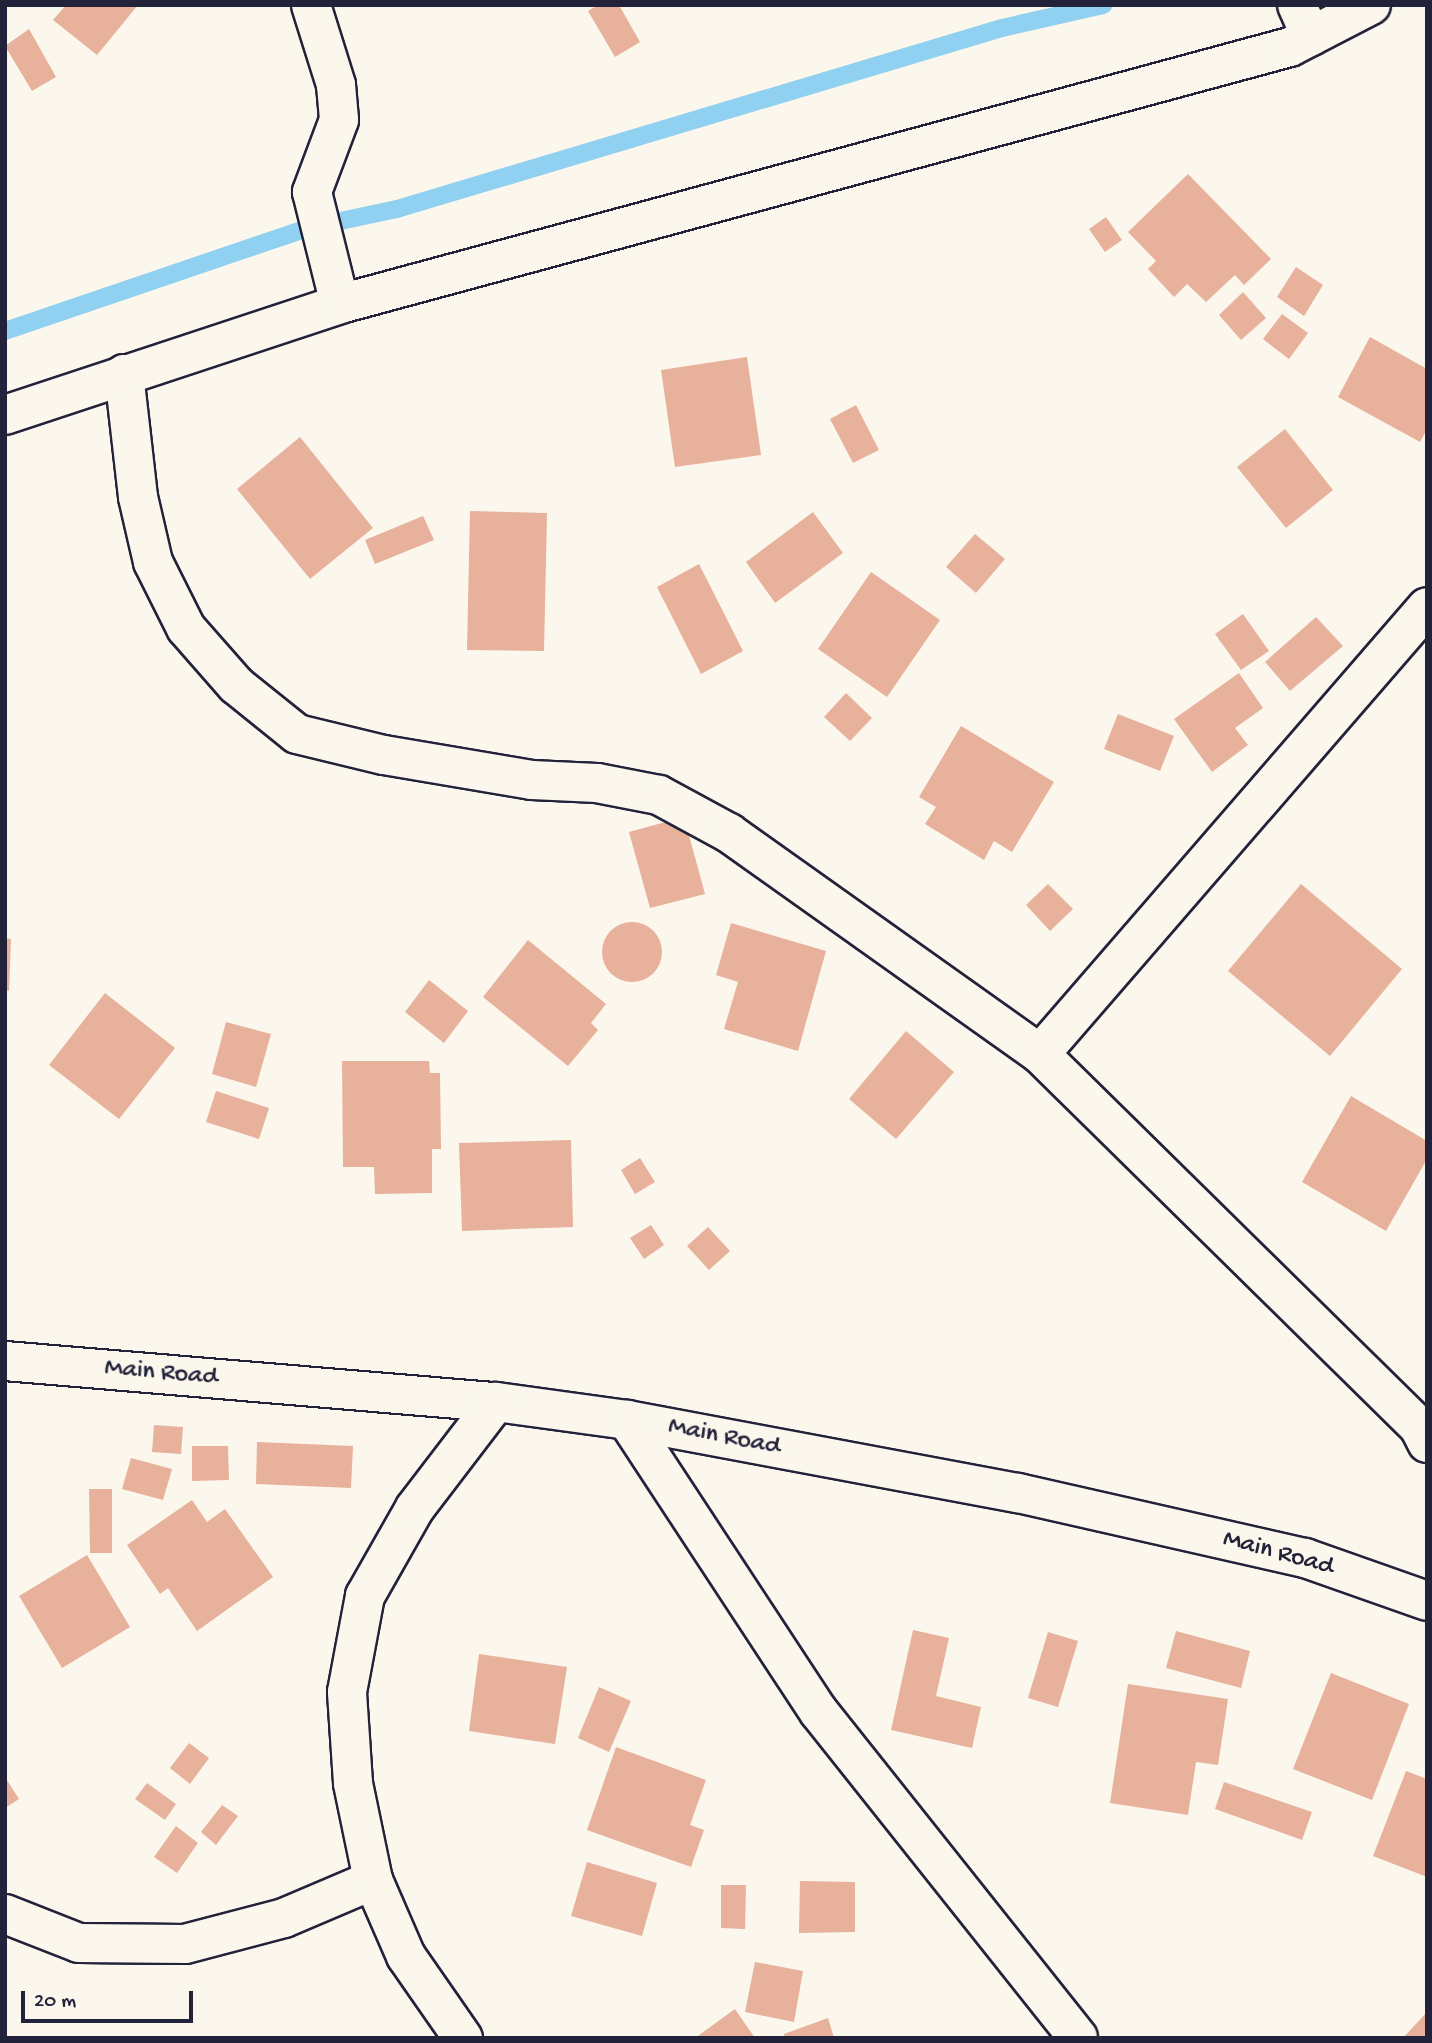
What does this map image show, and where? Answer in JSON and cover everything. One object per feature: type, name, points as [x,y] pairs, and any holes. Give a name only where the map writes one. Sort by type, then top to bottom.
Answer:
[{"type":"street","points":[[311,5],[336,85],[339,120],[312,192],[340,304]]},
{"type":"street","points":[[5,415],[340,304],[1276,50],[1304,21],[1371,5]]},
{"type":"street","points":[[124,374],[138,498],[153,562],[186,628],[236,685],[297,734],[425,762],[532,780],[597,783],[659,796],[694,812],[796,878],[1040,1054],[1419,1427],[1427,1443]]},
{"type":"street","points":[[1040,1054],[1427,607]]},
{"type":"street","name":"Main Road","points":[[5,1361],[496,1402],[627,1420],[1018,1493],[1306,1558],[1427,1601]]},
{"type":"street","points":[[463,2038],[405,1956],[373,1880],[353,1783],[347,1692],[365,1596],[415,1507],[496,1402]]},
{"type":"street","points":[[627,1420],[819,1712],[1078,2038]]},
{"type":"street","points":[[5,1913],[79,1943],[185,1944],[284,1919],[373,1880]]},
{"type":"building","points":[[66,5],[138,5],[97,55],[53,20]]},
{"type":"building","points":[[598,5],[619,5],[640,42],[615,57],[588,11]]},
{"type":"building","points":[[29,29],[56,77],[32,91],[5,46]]},
{"type":"building","points":[[1188,174],[1271,259],[1244,285],[1235,275],[1206,302],[1187,284],[1174,297],[1148,269],[1156,261],[1128,232]]},
{"type":"building","points":[[1106,217],[1122,240],[1105,252],[1089,229]]},
{"type":"building","points":[[1296,267],[1323,285],[1304,316],[1277,297]]},
{"type":"building","points":[[1243,292],[1266,318],[1241,340],[1219,315]]},
{"type":"building","points":[[1282,314],[1308,333],[1289,359],[1263,339]]},
{"type":"building","points":[[1370,337],[1427,369],[1427,429],[1420,442],[1338,397]]},
{"type":"building","points":[[747,357],[761,455],[675,467],[661,370]]},
{"type":"building","points":[[856,405],[879,450],[853,463],[830,419]]},
{"type":"building","points":[[1285,429],[1333,490],[1286,528],[1237,467]]},
{"type":"building","points":[[300,437],[373,528],[310,579],[237,489]]},
{"type":"building","points":[[470,511],[547,513],[544,651],[467,650]]},
{"type":"building","points":[[813,512],[843,553],[775,603],[746,562]]},
{"type":"building","points":[[423,516],[434,540],[375,564],[365,540]]},
{"type":"building","points":[[975,534],[1005,559],[976,593],[946,567]]},
{"type":"building","points":[[699,564],[743,651],[701,674],[657,587]]},
{"type":"building","points":[[871,572],[940,620],[887,697],[818,649]]},
{"type":"building","points":[[1243,614],[1269,651],[1241,670],[1215,634]]},
{"type":"building","points":[[1316,617],[1343,646],[1290,691],[1265,662]]},
{"type":"building","points":[[1239,673],[1263,708],[1235,728],[1248,745],[1212,772],[1174,719]]},
{"type":"building","points":[[846,693],[872,718],[850,741],[824,717]]},
{"type":"building","points":[[1118,714],[1174,736],[1160,771],[1104,749]]},
{"type":"building","points":[[961,726],[1054,782],[1012,852],[994,841],[984,860],[925,824],[936,807],[919,797]]},
{"type":"building","points":[[684,817],[705,894],[650,908],[629,832]]},
{"type":"building","points":[[1048,884],[1073,909],[1050,931],[1026,905]]},
{"type":"building","points":[[1301,884],[1402,969],[1330,1056],[1228,971]]},
{"type":"building","points":[[632,922],[649,927],[657,935],[662,952],[657,969],[649,977],[632,982],[615,977],[607,969],[602,952],[607,935],[615,927]]},
{"type":"building","points":[[731,923],[826,951],[798,1051],[724,1029],[738,982],[716,975]]},
{"type":"building","points":[[5,938],[11,939],[9,991],[5,990]]},
{"type":"building","points":[[528,940],[606,1004],[591,1023],[598,1030],[568,1066],[483,997]]},
{"type":"building","points":[[429,980],[468,1011],[444,1043],[405,1012]]},
{"type":"building","points":[[105,993],[175,1048],[119,1119],[49,1065]]},
{"type":"building","points":[[226,1022],[271,1034],[256,1087],[212,1074]]},
{"type":"building","points":[[906,1031],[954,1072],[896,1139],[849,1099]]},
{"type":"building","points":[[342,1061],[429,1061],[430,1073],[440,1073],[441,1149],[432,1149],[432,1193],[375,1194],[374,1167],[343,1167]]},
{"type":"building","points":[[216,1091],[269,1108],[259,1139],[206,1122]]},
{"type":"building","points":[[1351,1096],[1427,1141],[1427,1159],[1386,1231],[1302,1182]]},
{"type":"building","points":[[571,1140],[573,1227],[462,1231],[459,1143]]},
{"type":"building","points":[[640,1158],[655,1182],[635,1194],[621,1170]]},
{"type":"building","points":[[651,1225],[664,1245],[644,1259],[630,1238]]},
{"type":"building","points":[[708,1227],[730,1251],[709,1270],[687,1246]]},
{"type":"building","points":[[154,1425],[183,1427],[181,1454],[152,1452]]},
{"type":"building","points":[[257,1442],[353,1446],[351,1488],[256,1484]]},
{"type":"building","points":[[192,1446],[228,1446],[229,1480],[192,1481]]},
{"type":"building","points":[[131,1458],[172,1469],[163,1500],[122,1489]]},
{"type":"building","points":[[89,1489],[112,1489],[112,1553],[90,1553]]},
{"type":"building","points":[[192,1500],[207,1522],[225,1509],[273,1577],[197,1631],[168,1588],[160,1594],[127,1545]]},
{"type":"building","points":[[87,1555],[130,1627],[62,1668],[19,1596]]},
{"type":"building","points":[[913,1630],[949,1638],[936,1696],[981,1707],[972,1748],[891,1730]]},
{"type":"building","points":[[1176,1631],[1250,1651],[1241,1688],[1166,1668]]},
{"type":"building","points":[[1048,1632],[1078,1641],[1058,1707],[1028,1698]]},
{"type":"building","points":[[479,1654],[567,1667],[555,1744],[469,1731]]},
{"type":"building","points":[[1331,1673],[1409,1704],[1372,1800],[1293,1769]]},
{"type":"building","points":[[1128,1684],[1228,1699],[1218,1765],[1196,1762],[1188,1815],[1110,1803]]},
{"type":"building","points":[[599,1687],[631,1701],[609,1752],[578,1738]]},
{"type":"building","points":[[189,1743],[209,1758],[190,1784],[170,1768]]},
{"type":"building","points":[[616,1747],[706,1780],[690,1825],[704,1830],[691,1867],[587,1830]]},
{"type":"building","points":[[1406,1771],[1427,1779],[1427,1877],[1373,1856]]},
{"type":"building","points":[[5,1777],[19,1799],[5,1808]]},
{"type":"building","points":[[1224,1782],[1312,1812],[1302,1840],[1215,1809]]},
{"type":"building","points":[[147,1783],[176,1804],[165,1820],[135,1799]]},
{"type":"building","points":[[222,1805],[238,1816],[216,1845],[201,1832]]},
{"type":"building","points":[[176,1826],[198,1843],[177,1873],[154,1857]]},
{"type":"building","points":[[587,1862],[657,1883],[642,1936],[571,1916]]},
{"type":"building","points":[[800,1881],[855,1882],[855,1932],[799,1933]]},
{"type":"building","points":[[721,1885],[746,1885],[745,1929],[721,1928]]},
{"type":"building","points":[[755,1962],[803,1971],[794,2022],[745,2012]]},
{"type":"building","points":[[735,2009],[755,2038],[695,2038]]},
{"type":"building","points":[[1427,2012],[1427,2038],[1403,2038]]},
{"type":"building","points":[[828,2018],[834,2038],[785,2038],[784,2034]]},
{"type":"waterway","points":[[5,331],[307,228],[397,209],[1002,28],[1103,5]]}]
